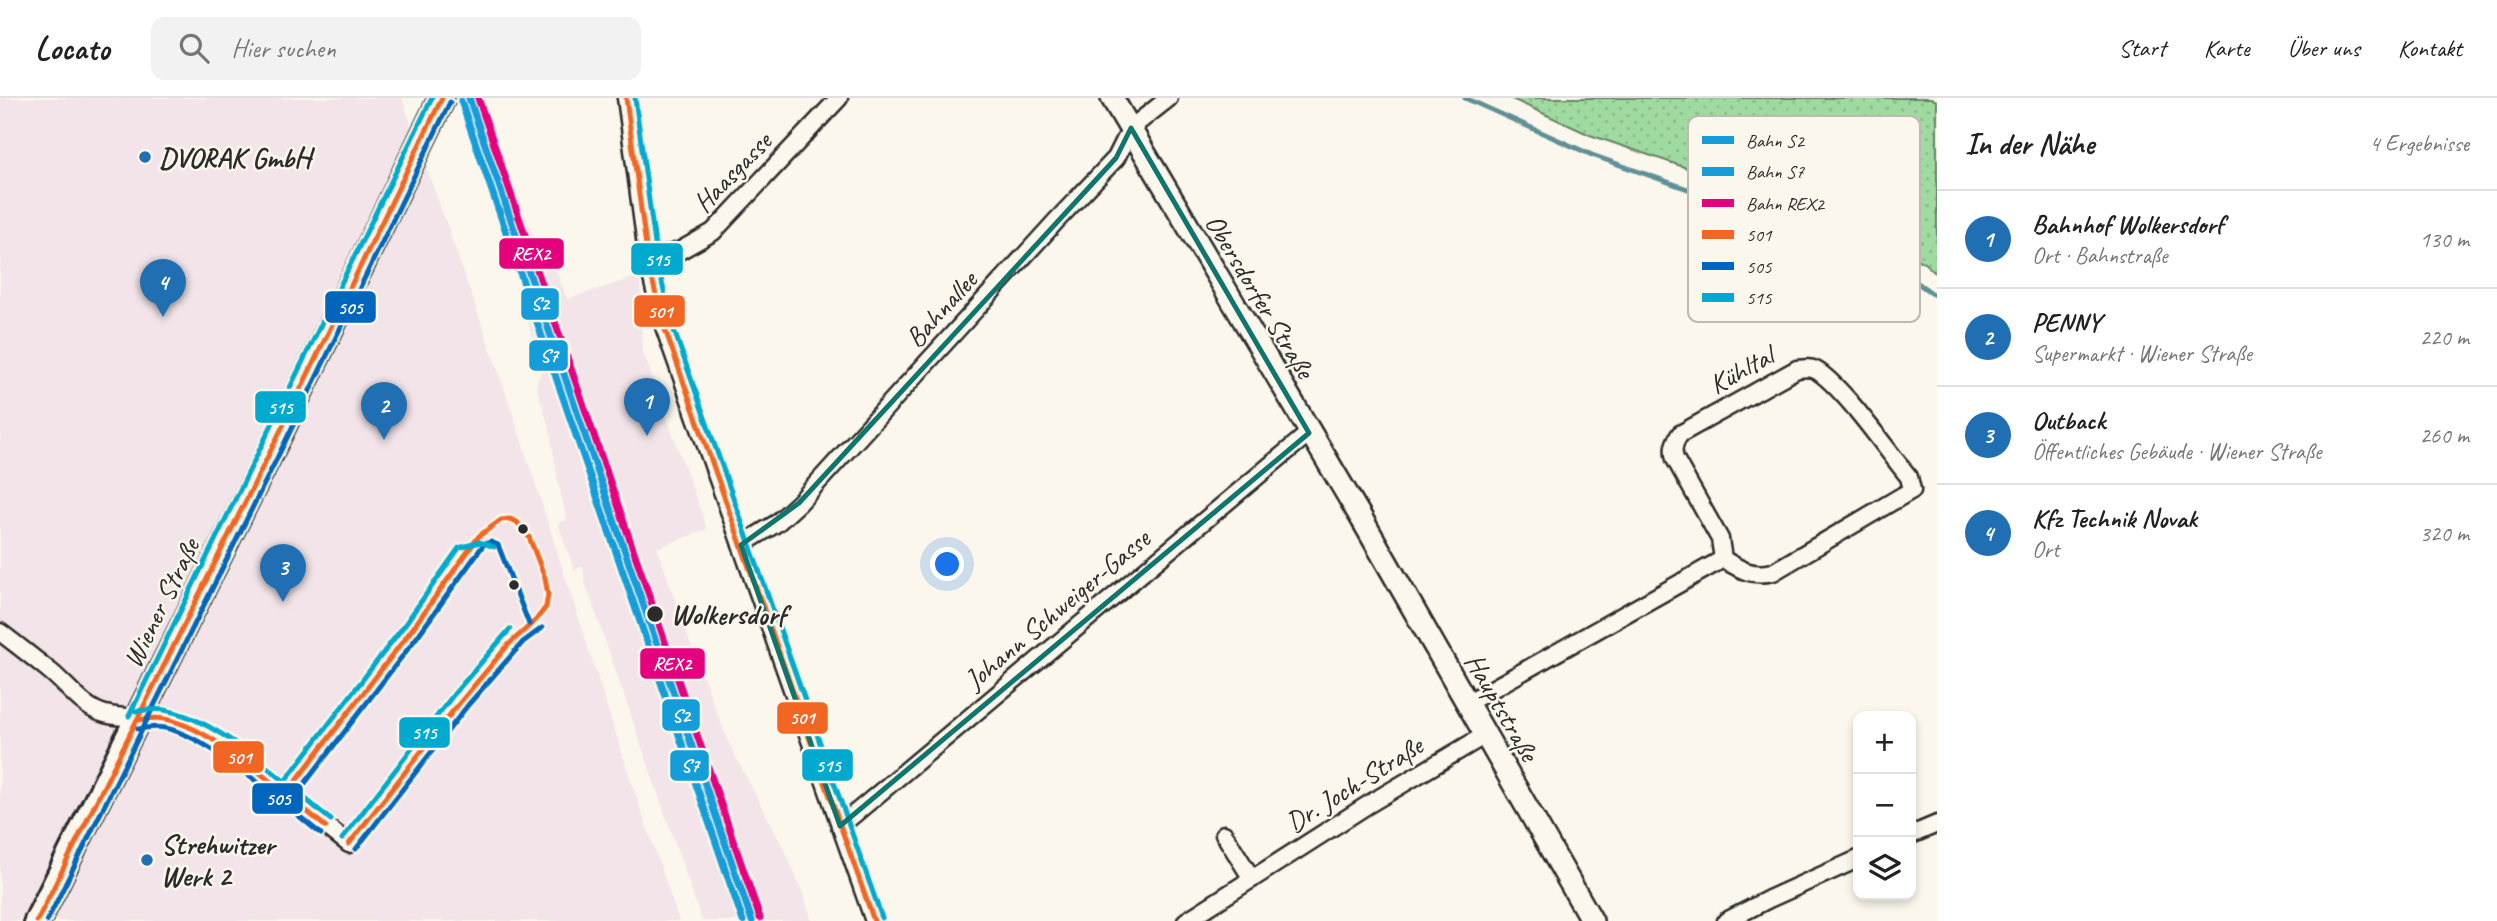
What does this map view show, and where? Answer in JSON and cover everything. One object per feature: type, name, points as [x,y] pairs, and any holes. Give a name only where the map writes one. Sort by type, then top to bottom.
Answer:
[{"type":"main road","name":"Obersdorfer Straße","points":[[1112,98],[1363,521]]},
{"type":"main road","name":"Wiener Straße","points":[[37,921],[289,414],[438,106]]},
{"type":"main road","name":"Hauptstraße","points":[[1363,521],[1592,921]]},
{"type":"street","points":[[626,98],[654,294],[874,921]]},
{"type":"street","name":"Haasgasse","points":[[648,261],[681,250],[713,232],[839,98]]},
{"type":"street","name":"Bahnallee","points":[[741,545],[777,523],[799,503],[1116,158],[1131,128],[1169,98]]},
{"type":"street","name":"Kühltal","points":[[1809,368],[1818,371],[1843,396],[1918,490],[1773,572],[1759,575],[1744,572],[1723,559],[1720,539],[1675,459],[1672,451],[1675,442],[1680,435],[1797,369],[1809,368]]},
{"type":"street","name":"Johann Schweiger-Gasse","points":[[840,827],[1309,433]]},
{"type":"street","points":[[1467,703],[1723,559]]},
{"type":"street","points":[[0,632],[102,714],[137,720],[165,719],[184,725],[232,752],[349,844]]},
{"type":"street","name":"Dr. Joch-Straße","points":[[1186,921],[1369,804],[1485,735]]},
{"type":"street","points":[[1916,833],[1937,824]]},
{"type":"street","points":[[1224,834],[1252,879]]},
{"type":"street","points":[[1726,921],[1853,861]]},
{"type":"highlighted area","points":[[1131,128],[1309,433],[840,826],[741,545],[799,503],[1116,158]]},
{"type":"shaded area","points":[[0,98],[402,98],[510,405],[627,769],[679,921],[0,921]]},
{"type":"shaded area","points":[[492,131],[544,262],[552,259],[567,299],[640,276],[642,349],[707,529],[657,548],[730,746],[785,851],[812,921],[702,921],[585,582],[583,566],[574,570],[558,523],[567,520],[550,430],[536,386],[541,371],[517,279],[472,138]]},
{"type":"green space","points":[[1510,98],[1931,98],[1937,101],[1937,275],[1920,261],[1920,116],[1688,116],[1688,168],[1590,135]]},
{"type":"waterway","points":[[1465,98],[1592,155],[1688,189]]},
{"type":"waterway","points":[[1920,285],[1937,297]]},
{"type":"rail line","name":"S2","points":[[469,98],[752,921]]},
{"type":"rail line","name":"REX2","points":[[478,98],[760,918]]},
{"type":"rail line","name":"S7","points":[[461,101],[743,921]]},
{"type":"transit line","name":"515","points":[[129,716],[432,98]]},
{"type":"transit line","name":"501","points":[[37,921],[442,98]]},
{"type":"transit line","name":"501","points":[[626,98],[648,261],[662,321],[874,921]]},
{"type":"transit line","name":"515","points":[[635,98],[657,259],[670,319],[882,918]]},
{"type":"transit line","name":"505","points":[[47,921],[450,102]]},
{"type":"transit line","name":"501","points":[[286,794],[410,632],[479,536],[501,520],[510,519],[517,522],[529,537],[545,578],[548,595],[546,607],[536,620],[509,644],[452,712],[349,844]]},
{"type":"transit line","name":"515","points":[[279,789],[403,627],[459,548],[480,542],[494,547]]},
{"type":"transit line","name":"505","points":[[293,799],[417,637],[484,544],[491,542],[498,545],[529,624]]},
{"type":"transit line","name":"505","points":[[356,849],[468,705],[523,642],[542,628]]},
{"type":"transit line","name":"515","points":[[342,839],[454,694],[510,629]]},
{"type":"transit line","name":"515","points":[[136,711],[169,711],[190,717],[211,728],[254,757],[331,820]]},
{"type":"transit line","name":"501","points":[[137,720],[164,719],[204,734],[248,764],[326,827]]},
{"type":"transit line","name":"505","points":[[138,729],[165,728],[203,744],[246,773],[321,834]]},
{"type":"place","name":"DVORAK GmbH","points":[[145,157]]},
{"type":"place","name":"Kfz Technik Novak","points":[[163,317]]},
{"type":"place","name":"Bahnhof Wolkersdorf","points":[[647,436]]},
{"type":"place","name":"PENNY","points":[[384,440]]},
{"type":"place","name":"Outback","points":[[283,602]]},
{"type":"place","name":"Wolkersdorf","points":[[655,614]]},
{"type":"place","name":"Strehwitzer Werk 2","points":[[147,860]]}]
